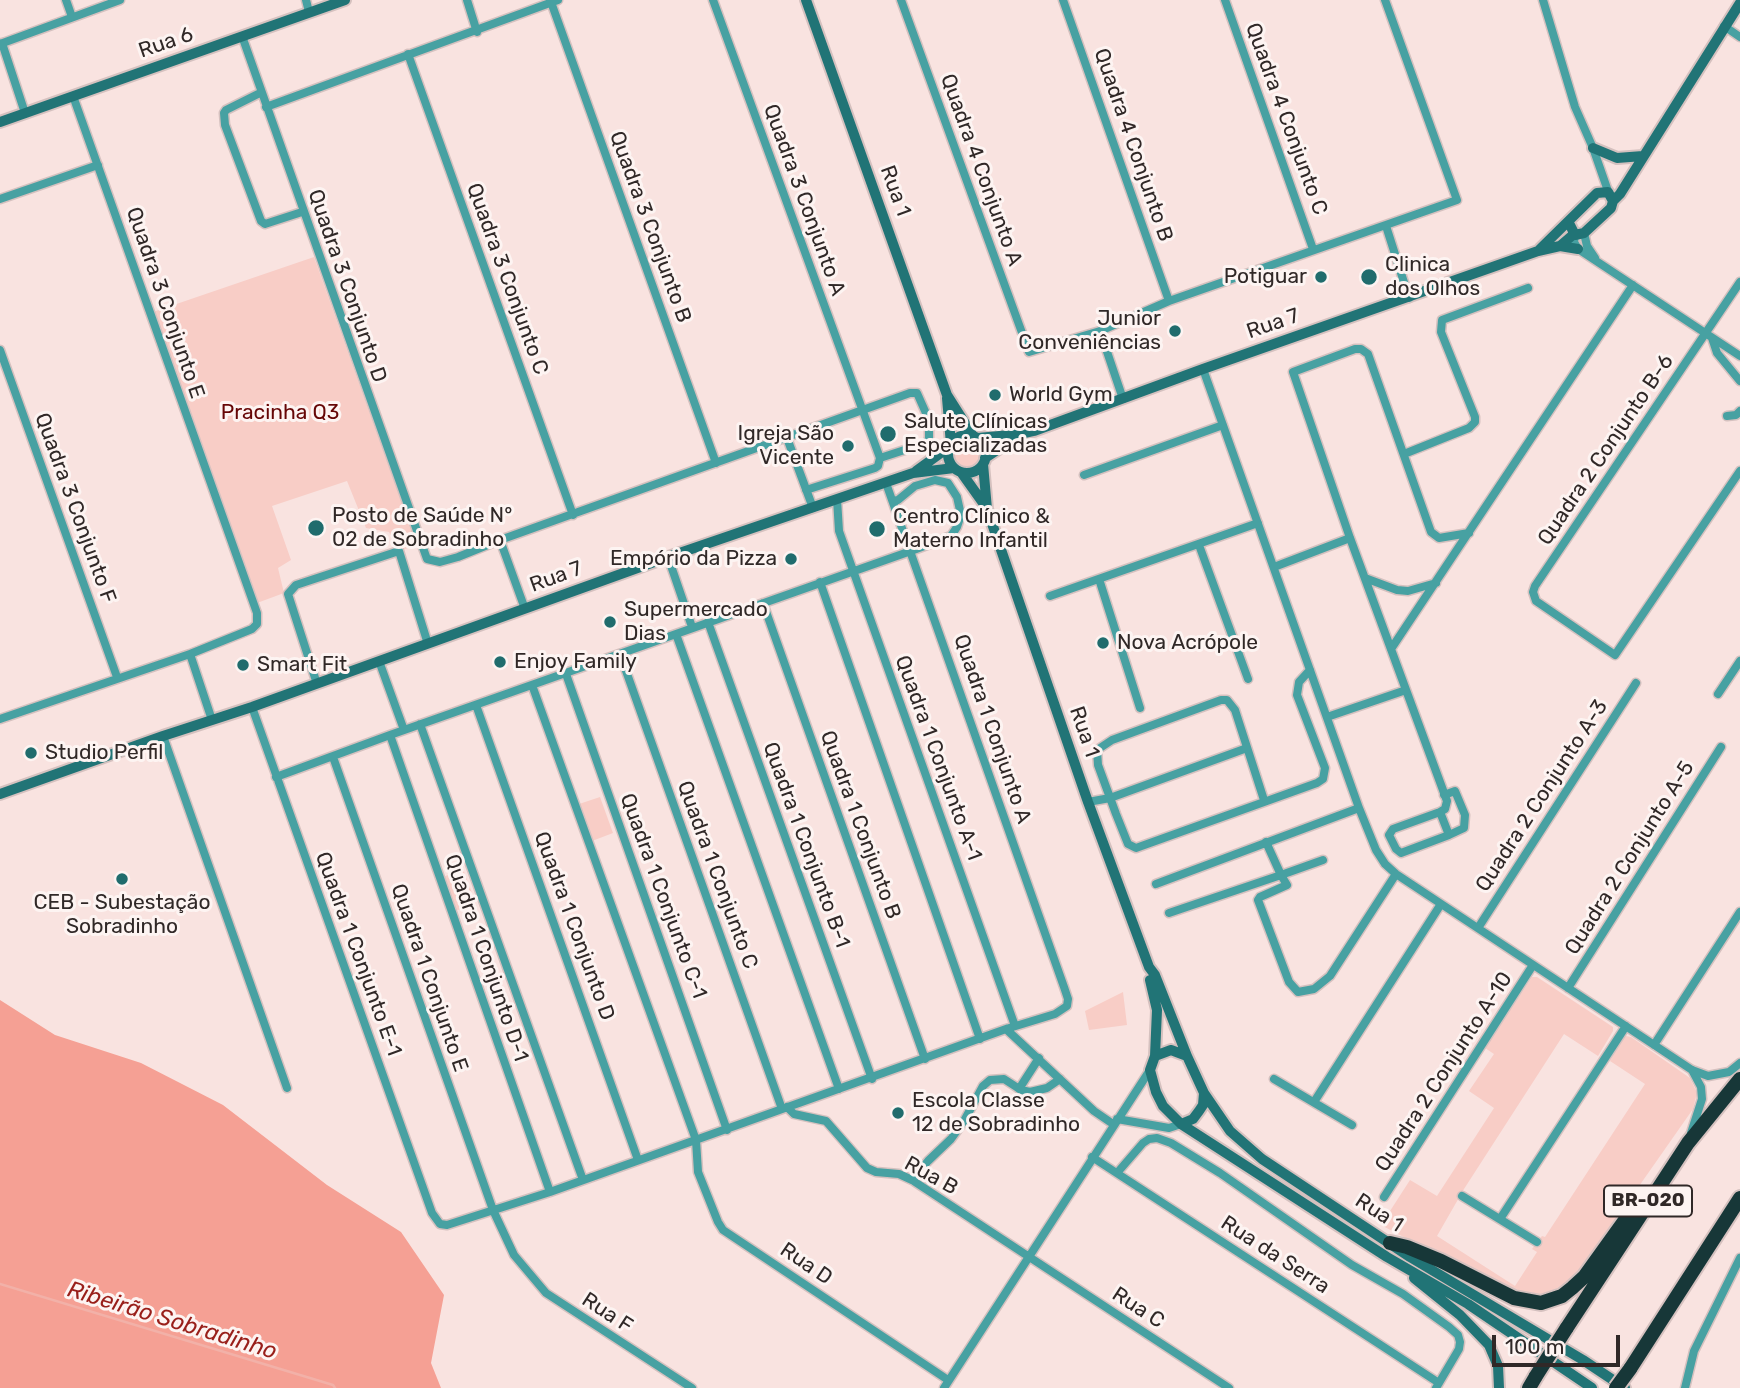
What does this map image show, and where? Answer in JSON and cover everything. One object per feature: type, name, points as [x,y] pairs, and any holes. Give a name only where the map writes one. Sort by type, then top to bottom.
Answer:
[{"type":"highway","name":"BR-020","points":[[1533,1382],[1688,1143],[1740,1080]]},
{"type":"highway","name":"BR-020","points":[[1616,1388],[1733,1217],[1740,1198]]},
{"type":"highway","points":[[1389,1250],[1406,1247],[1514,1298],[1541,1303],[1562,1296],[1573,1288],[1625,1220],[1649,1201]]},
{"type":"main road","name":"Rua 6","points":[[0,122],[345,0]]},
{"type":"main road","name":"Rua 1","points":[[806,0],[947,396]]},
{"type":"main road","points":[[1575,231],[1583,205],[1607,194],[1620,194],[1740,3]]},
{"type":"main road","points":[[1593,148],[1617,158],[1643,156]]},
{"type":"main road","points":[[1560,246],[1575,231],[1606,213],[1607,194]]},
{"type":"main road","name":"Rua 7","points":[[1538,251],[1575,231]]},
{"type":"main road","points":[[1560,246],[1578,249]]},
{"type":"main road","name":"Rua 7","points":[[975,437],[1021,434],[1538,251],[1560,246]]},
{"type":"main road","points":[[947,396],[985,447],[984,461],[974,472],[958,470],[948,459],[950,446],[947,396]]},
{"type":"main road","name":"Rua 7","points":[[984,461],[1021,434]]},
{"type":"main road","points":[[950,446],[960,436],[975,437]]},
{"type":"main road","name":"Rua 7","points":[[0,794],[317,684],[667,557],[886,483],[913,473],[950,446]]},
{"type":"main road","name":"Rua 1","points":[[984,461],[987,509],[1088,802],[1149,967]]},
{"type":"main road","name":"Rua 1","points":[[958,470],[987,509]]},
{"type":"main road","name":"Rua 7","points":[[913,473],[958,470]]},
{"type":"main road","points":[[1149,967],[1155,975],[1204,1093],[1199,1111],[1193,1119],[1181,1124],[1163,1106],[1150,1070],[1155,1056],[1157,1010],[1149,967]]},
{"type":"main road","points":[[1155,1056],[1171,1050],[1187,1056]]},
{"type":"main road","name":"Rua 1","points":[[1204,1093],[1230,1131],[1262,1160],[1389,1250]]},
{"type":"main road","name":"Rua 1","points":[[1181,1124],[1389,1250],[1481,1299],[1625,1388]]},
{"type":"main road","points":[[1389,1250],[1475,1329],[1498,1366],[1499,1388]]},
{"type":"main road","points":[[1389,1250],[1592,1388]]},
{"type":"street","points":[[66,0],[72,17]]},
{"type":"street","points":[[25,113],[1,44],[120,0]]},
{"type":"street","points":[[306,0],[310,12]]},
{"type":"street","points":[[467,0],[477,32]]},
{"type":"street","name":"Quadra 3 Conjunto A","points":[[713,0],[880,458]]},
{"type":"street","name":"Quadra 4 Conjunto A","points":[[901,0],[1029,352],[1100,331]]},
{"type":"street","name":"Quadra 4 Conjunto B","points":[[1063,0],[1169,301]]},
{"type":"street","name":"Quadra 4 Conjunto C","points":[[1225,0],[1313,249]]},
{"type":"street","points":[[1123,399],[1100,331],[1169,301],[1457,200],[1385,0]]},
{"type":"street","points":[[1543,0],[1575,107],[1599,164],[1607,194]]},
{"type":"street","points":[[265,107],[408,54],[477,32],[554,1]]},
{"type":"street","name":"Quadra 3 Conjunto B","points":[[554,1],[716,463]]},
{"type":"street","points":[[1724,26],[1740,37]]},
{"type":"street","name":"Quadra 3 Conjunto D","points":[[242,36],[302,212],[427,559],[440,562],[500,540]]},
{"type":"street","name":"Quadra 3 Conjunto C","points":[[408,54],[573,515]]},
{"type":"street","points":[[260,93],[226,110],[225,125],[261,220],[265,224],[302,212]]},
{"type":"street","name":"Quadra 3 Conjunto E","points":[[73,96],[257,613],[257,624],[252,629],[190,654]]},
{"type":"street","points":[[0,199],[99,165]]},
{"type":"street","points":[[1386,226],[1409,298]]},
{"type":"street","points":[[1575,231],[1574,242],[1578,249],[1740,356]]},
{"type":"street","points":[[1575,231],[1597,261]]},
{"type":"street","name":"Quadra 2 Conjunto B-6","points":[[1740,282],[1709,336],[1535,586],[1535,601],[1615,655],[1740,471]]},
{"type":"street","points":[[1391,649],[1633,285]]},
{"type":"street","points":[[1404,454],[1469,428],[1475,422],[1441,331],[1442,320],[1528,288]]},
{"type":"street","points":[[1709,336],[1717,353],[1740,381]]},
{"type":"street","points":[[1444,795],[1455,791],[1466,821],[1465,828],[1401,853],[1396,849],[1389,835],[1393,829],[1440,812],[1447,806],[1293,372],[1355,349],[1361,349],[1368,354],[1431,532],[1439,538],[1469,533]]},
{"type":"street","name":"Quadra 3 Conjunto F","points":[[0,350],[117,677]]},
{"type":"street","points":[[1203,369],[1359,808],[1376,850],[1385,864],[1396,874],[1692,1070],[1708,1076],[1729,1072],[1740,1063]]},
{"type":"street","points":[[525,609],[500,540],[914,392],[920,397],[929,420],[930,433],[926,443],[880,458],[875,468],[806,490]]},
{"type":"street","points":[[1727,416],[1740,411]]},
{"type":"street","points":[[1084,475],[1223,425]]},
{"type":"street","points":[[787,438],[813,508]]},
{"type":"street","points":[[276,777],[951,536],[961,515],[957,497],[948,483],[935,480],[915,486],[898,500],[892,501]]},
{"type":"street","name":"Quadra 1 Conjunto A","points":[[886,483],[1068,999],[1063,1010],[1011,1028]]},
{"type":"street","name":"Quadra 1 Conjunto A-1","points":[[837,499],[839,531],[852,571],[1011,1028]]},
{"type":"street","points":[[1050,596],[1258,523]]},
{"type":"street","points":[[1273,567],[1350,538]]},
{"type":"street","points":[[1199,545],[1248,679]]},
{"type":"street","points":[[317,684],[288,594],[296,585],[399,551],[428,644]]},
{"type":"street","points":[[667,557],[692,627]]},
{"type":"street","points":[[1365,578],[1397,590],[1408,591],[1436,583]]},
{"type":"street","points":[[1099,579],[1140,708]]},
{"type":"street","points":[[820,582],[980,1039]]},
{"type":"street","name":"Quadra 1 Conjunto B","points":[[763,603],[925,1059]]},
{"type":"street","name":"Quadra 1 Conjunto B-1","points":[[708,622],[872,1079]]},
{"type":"street","points":[[676,634],[839,1089]]},
{"type":"street","points":[[0,719],[190,654],[212,720]]},
{"type":"street","name":"Quadra 1 Conjunto C","points":[[620,654],[784,1108]]},
{"type":"street","points":[[379,661],[404,730]]},
{"type":"street","points":[[1718,694],[1740,661]]},
{"type":"street","points":[[1264,800],[1235,710],[1227,700],[1102,744],[1096,755],[1129,844],[1136,848],[1317,783],[1325,774],[1325,768],[1297,695],[1299,682],[1310,670]]},
{"type":"street","name":"Quadra 1 Conjunto C-1","points":[[566,674],[727,1130]]},
{"type":"street","name":"Quadra 2 Conjunto A-3","points":[[1478,928],[1636,683]]},
{"type":"street","points":[[532,685],[696,1140]]},
{"type":"street","points":[[1327,717],[1406,690]]},
{"type":"street","name":"Quadra 1 Conjunto D","points":[[476,705],[638,1160]]},
{"type":"street","name":"Quadra 1 Conjunto E-1","points":[[252,707],[432,1213],[440,1224],[447,1225],[492,1210]]},
{"type":"street","name":"Quadra 1 Conjunto D-1","points":[[420,724],[583,1180]]},
{"type":"street","name":"Quadra 1 Conjunto D-1","points":[[390,735],[550,1192]]},
{"type":"street","points":[[163,736],[287,1088]]},
{"type":"street","name":"Quadra 2 Conjunto A-5","points":[[1568,988],[1721,747]]},
{"type":"street","points":[[1088,802],[1110,797],[1247,748]]},
{"type":"street","name":"Quadra 1 Conjunto E","points":[[333,757],[492,1210],[514,1255]]},
{"type":"street","points":[[1156,884],[1359,808]]},
{"type":"street","points":[[1440,812],[1449,835]]},
{"type":"street","points":[[1266,842],[1287,885],[1260,897],[1258,902],[1289,982],[1298,992],[1314,989],[1322,984],[1396,874]]},
{"type":"street","points":[[1170,913],[1323,860]]},
{"type":"street","points":[[1314,1102],[1441,904]]},
{"type":"street","points":[[1654,1045],[1740,912]]},
{"type":"street","name":"Quadra 2 Conjunto A-10","points":[[1384,1197],[1533,965]]},
{"type":"street","points":[[1500,1219],[1626,1026]]},
{"type":"street","points":[[492,1210],[727,1130],[1011,1028],[1038,1058],[1094,1111],[1115,1121],[1169,1128],[1181,1124]]},
{"type":"street","points":[[1019,1089],[1038,1058]]},
{"type":"street","points":[[946,1384],[1150,1070]]},
{"type":"street","points":[[1688,1143],[1702,1099],[1701,1087],[1692,1070]]},
{"type":"street","points":[[912,1180],[951,1139],[986,1082],[995,1078],[1004,1079],[1019,1089],[1030,1092],[1041,1090],[1060,1079]]},
{"type":"street","points":[[1274,1079],[1352,1125]]},
{"type":"street","points":[[1127,1105],[1127,1111],[1135,1122]]},
{"type":"street","name":"Rua B","points":[[784,1108],[793,1114],[826,1121],[867,1168],[876,1172],[899,1174],[912,1180],[1027,1258]]},
{"type":"street","points":[[1117,1172],[1143,1143],[1157,1138],[1171,1143],[1220,1173],[1352,1265],[1420,1306],[1458,1335],[1459,1349],[1438,1385]]},
{"type":"street","name":"Rua D","points":[[696,1140],[698,1172],[723,1230],[946,1384]]},
{"type":"street","name":"Rua da Serra","points":[[1093,1157],[1438,1385]]},
{"type":"street","points":[[1462,1196],[1537,1242]]},
{"type":"street","name":"Rua F","points":[[514,1255],[546,1293],[692,1388]]},
{"type":"street","name":"Rua C","points":[[1027,1258],[1229,1388]]},
{"type":"street","points":[[1685,1388],[1694,1352],[1740,1258]]},
{"type":"green space","name":"Pracinha Q3","points":[[314,257],[417,545],[399,551],[389,532],[366,528],[347,481],[272,506],[291,560],[278,568],[284,593],[257,603],[153,312]]},
{"type":"green space","points":[[967,438],[978,443],[983,454],[978,465],[967,470],[956,465],[951,454],[956,443]]},
{"type":"green space","points":[[600,797],[613,833],[592,841],[579,804]]},
{"type":"green space","points":[[463,869],[476,904],[455,911],[443,877]]},
{"type":"green space","points":[[1532,977],[1537,977],[1613,1027],[1613,1031],[1598,1056],[1564,1034],[1464,1189],[1437,1236],[1515,1286],[1537,1252],[1532,1249],[1542,1236],[1545,1237],[1645,1084],[1610,1061],[1626,1036],[1690,1078],[1697,1093],[1693,1109],[1574,1279],[1566,1289],[1542,1298],[1509,1293],[1381,1225],[1410,1180],[1437,1196],[1494,1108],[1469,1091],[1494,1054],[1485,1048]]},
{"type":"green space","points":[[1123,992],[1127,1025],[1089,1030],[1085,1011]]},
{"type":"shaded area","points":[[0,1000],[55,1035],[141,1063],[223,1105],[327,1185],[401,1232],[444,1295],[431,1363],[441,1388],[0,1388]]},
{"type":"waterway","name":"Ribeirão Sobradinho","points":[[0,1284],[333,1385],[335,1388]]},
{"type":"place","name":"Potiguar","points":[[1321,277]]},
{"type":"place","name":"Clinica dos Olhos","points":[[1369,277]]},
{"type":"place","name":"Junior Conveniências","points":[[1175,331]]},
{"type":"place","name":"World Gym","points":[[995,395]]},
{"type":"place","name":"Salute Clínicas Especializadas","points":[[888,434]]},
{"type":"place","name":"Igreja São Vicente","points":[[848,446]]},
{"type":"place","name":"Posto de Saúde N° 02 de Sobradinho","points":[[316,528]]},
{"type":"place","name":"Centro Clínico & Materno Infantil","points":[[877,529]]},
{"type":"place","name":"Empório da Pizza","points":[[791,559]]},
{"type":"place","name":"Supermercado Dias","points":[[610,622]]},
{"type":"place","name":"Nova Acrópole","points":[[1103,643]]},
{"type":"place","name":"Enjoy Family","points":[[500,662]]},
{"type":"place","name":"Smart Fit","points":[[243,665]]},
{"type":"place","name":"Studio Perfil","points":[[31,753]]},
{"type":"place","name":"CEB - Subestação Sobradinho","points":[[122,879]]},
{"type":"place","name":"Escola Classe 12 de Sobradinho","points":[[898,1113]]}]
